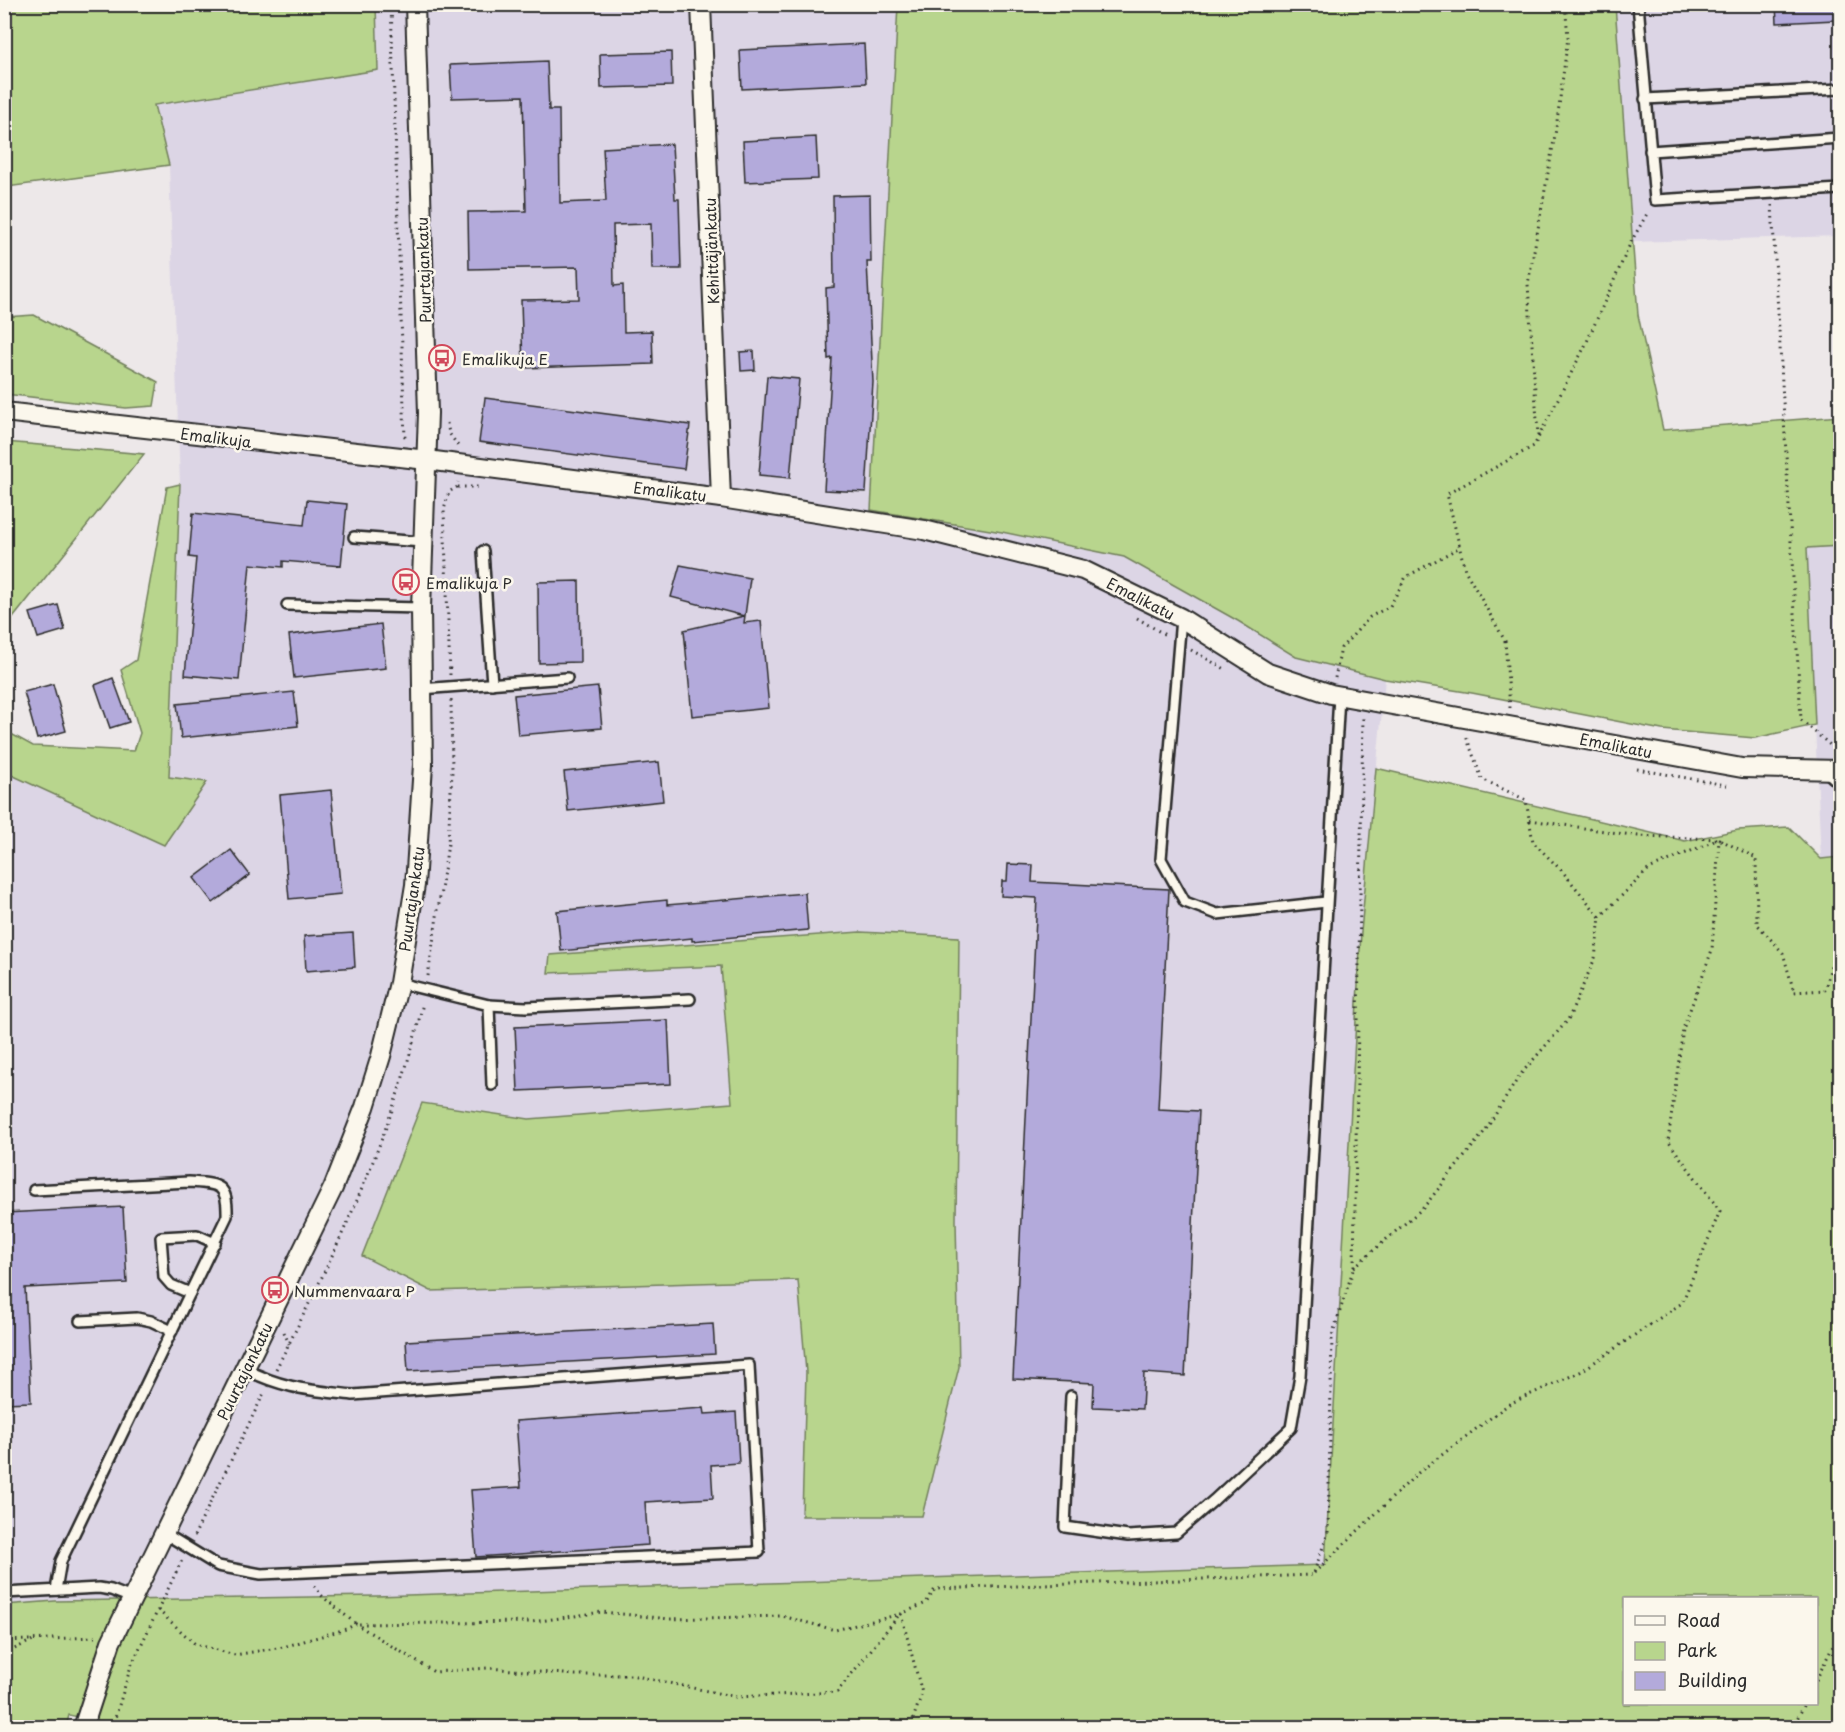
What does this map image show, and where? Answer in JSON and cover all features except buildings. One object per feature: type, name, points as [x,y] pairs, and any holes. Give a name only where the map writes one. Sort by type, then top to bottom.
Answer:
[{"type":"street","name":"Puurtajankatu","points":[[83,1728],[111,1642],[333,1188],[365,1107],[381,1056],[399,983],[419,843],[423,765],[421,608],[427,460],[427,390],[415,4]]},
{"type":"street","name":"Kehittäjänkatu","points":[[701,4],[721,498]]},
{"type":"street","name":"Emalikuja","points":[[4,412],[427,460]]},
{"type":"street","name":"Emalikatu","points":[[427,460],[721,498],[924,530],[1051,561],[1083,570],[1181,618],[1268,673],[1336,701],[1364,709],[1511,725],[1742,768],[1832,770]]},
{"type":"lane","points":[[1638,4],[1655,200],[1840,189]]},
{"type":"lane","points":[[1646,99],[1840,89]]},
{"type":"lane","points":[[1650,150],[1840,138]]},
{"type":"lane","points":[[354,537],[423,542]]},
{"type":"lane","points":[[483,551],[492,684]]},
{"type":"lane","points":[[287,605],[421,608]]},
{"type":"lane","points":[[1181,618],[1161,859],[1185,902],[1217,914],[1326,902]]},
{"type":"lane","points":[[421,689],[567,678]]},
{"type":"lane","points":[[1071,1396],[1065,1527],[1128,1536],[1176,1533],[1291,1428],[1300,1377],[1336,701]]},
{"type":"lane","points":[[1832,770],[1840,784]]},
{"type":"lane","points":[[399,983],[489,1005],[526,1006],[690,999]]},
{"type":"lane","points":[[489,1005],[492,1085]]},
{"type":"lane","points":[[34,1190],[189,1182],[209,1183],[220,1187],[228,1198],[227,1216],[215,1243],[61,1561],[56,1590]]},
{"type":"lane","points":[[190,1293],[171,1285],[164,1277],[161,1237],[197,1235],[215,1243]]},
{"type":"lane","points":[[80,1321],[137,1318],[151,1321],[172,1331]]},
{"type":"lane","points":[[164,1533],[218,1566],[261,1574],[759,1552],[749,1365],[353,1395],[298,1389],[269,1382],[245,1369]]},
{"type":"lane","points":[[4,1593],[99,1588],[132,1598]]},
{"type":"path","points":[[391,4],[406,459]]},
{"type":"path","points":[[1538,438],[1528,284],[1556,129],[1568,37],[1565,4]]},
{"type":"path","points":[[1771,192],[1801,720],[1840,754]]},
{"type":"path","points":[[1511,725],[1506,641],[1465,570],[1447,494],[1534,446],[1585,346],[1631,242],[1655,200]]},
{"type":"path","points":[[447,423],[449,433],[460,448],[457,487]]},
{"type":"path","points":[[112,1728],[130,1666],[334,1251],[372,1168],[403,1079],[426,989],[448,844],[452,772],[444,510],[449,492],[457,487],[481,487]]},
{"type":"path","points":[[1312,1575],[1328,1533],[1332,1336],[1354,1267],[1364,709],[1336,701],[1341,648],[1370,617],[1390,606],[1406,577],[1460,547]]},
{"type":"path","points":[[1130,614],[1230,672]]},
{"type":"path","points":[[1456,734],[1478,738]]},
{"type":"path","points":[[1466,736],[1482,779],[1526,801],[1533,842],[1600,916]]},
{"type":"path","points":[[1628,767],[1718,785],[1739,786]]},
{"type":"path","points":[[1529,820],[1638,836],[1719,839],[1756,858],[1757,924],[1783,953],[1794,992],[1825,990],[1836,945],[1840,949]]},
{"type":"path","points":[[1354,1267],[1424,1208],[1485,1131],[1520,1075],[1568,1020],[1595,958],[1600,916],[1649,869],[1719,839]]},
{"type":"path","points":[[158,1610],[195,1644],[235,1655],[283,1647],[356,1624],[532,1622],[602,1612],[670,1619],[782,1616],[835,1630],[901,1614],[926,1603],[935,1589],[1312,1575],[1418,1473],[1509,1404],[1580,1372],[1682,1303],[1720,1211],[1668,1141],[1683,1029],[1712,950],[1719,839]]},
{"type":"path","points":[[304,1572],[323,1597],[356,1624],[434,1672],[488,1668],[576,1675],[631,1675],[736,1697],[837,1692],[901,1614]]},
{"type":"path","points":[[901,1614],[922,1693],[910,1728]]},
{"type":"path","points":[[1818,1676],[1840,1632]]},
{"type":"path","points":[[4,1641],[93,1636],[111,1642]]},
{"type":"path","points":[[4,1654],[34,1639]]},
{"type":"path","points":[[1792,1728],[1804,1705]]},
{"type":"shaded area","points":[[376,5],[898,5],[871,510],[1002,532],[1124,557],[1238,621],[1296,657],[1385,679],[1361,932],[1326,1566],[376,1596],[55,1601],[5,1605],[4,745],[134,751],[140,733],[121,670],[136,660],[167,487],[180,484],[169,165],[154,105],[378,70]]},
{"type":"shaded area","points":[[1615,5],[1840,5],[1840,236],[1631,242]]},
{"type":"shaded area","points":[[1840,546],[1840,857],[1821,859],[1807,548]]},
{"type":"green space","points":[[4,5],[376,5],[378,70],[154,105],[169,165],[7,187],[4,177]]},
{"type":"green space","points":[[898,5],[1615,5],[1638,315],[1663,430],[1840,416],[1840,546],[1807,548],[1815,725],[1755,738],[1662,730],[1472,693],[1385,679],[1296,657],[1238,621],[1124,557],[1002,532],[871,510]]},
{"type":"green space","points":[[34,315],[158,382],[154,406],[126,408],[5,394],[5,317]]},
{"type":"green space","points":[[4,442],[144,454],[5,628]]},
{"type":"green space","points":[[180,484],[169,777],[207,782],[164,845],[5,772],[4,730],[33,746],[134,751],[140,733],[121,670],[136,660],[167,487]]},
{"type":"green space","points":[[1376,768],[1685,841],[1738,830],[1789,827],[1821,859],[1840,857],[1840,1727],[136,1728],[69,1715],[66,1727],[5,1728],[5,1605],[55,1601],[376,1596],[1325,1565],[1361,932]]},
{"type":"green space","points":[[860,932],[959,937],[956,1221],[959,1367],[922,1516],[802,1516],[806,1372],[798,1280],[431,1291],[362,1256],[422,1103],[529,1119],[732,1103],[721,966],[548,973],[550,955]]},
{"type":"place","name":"Emalikuja E","points":[[442,358]]},
{"type":"place","name":"Emalikuja P","points":[[406,582]]},
{"type":"place","name":"Nummenvaara P","points":[[275,1290]]}]
